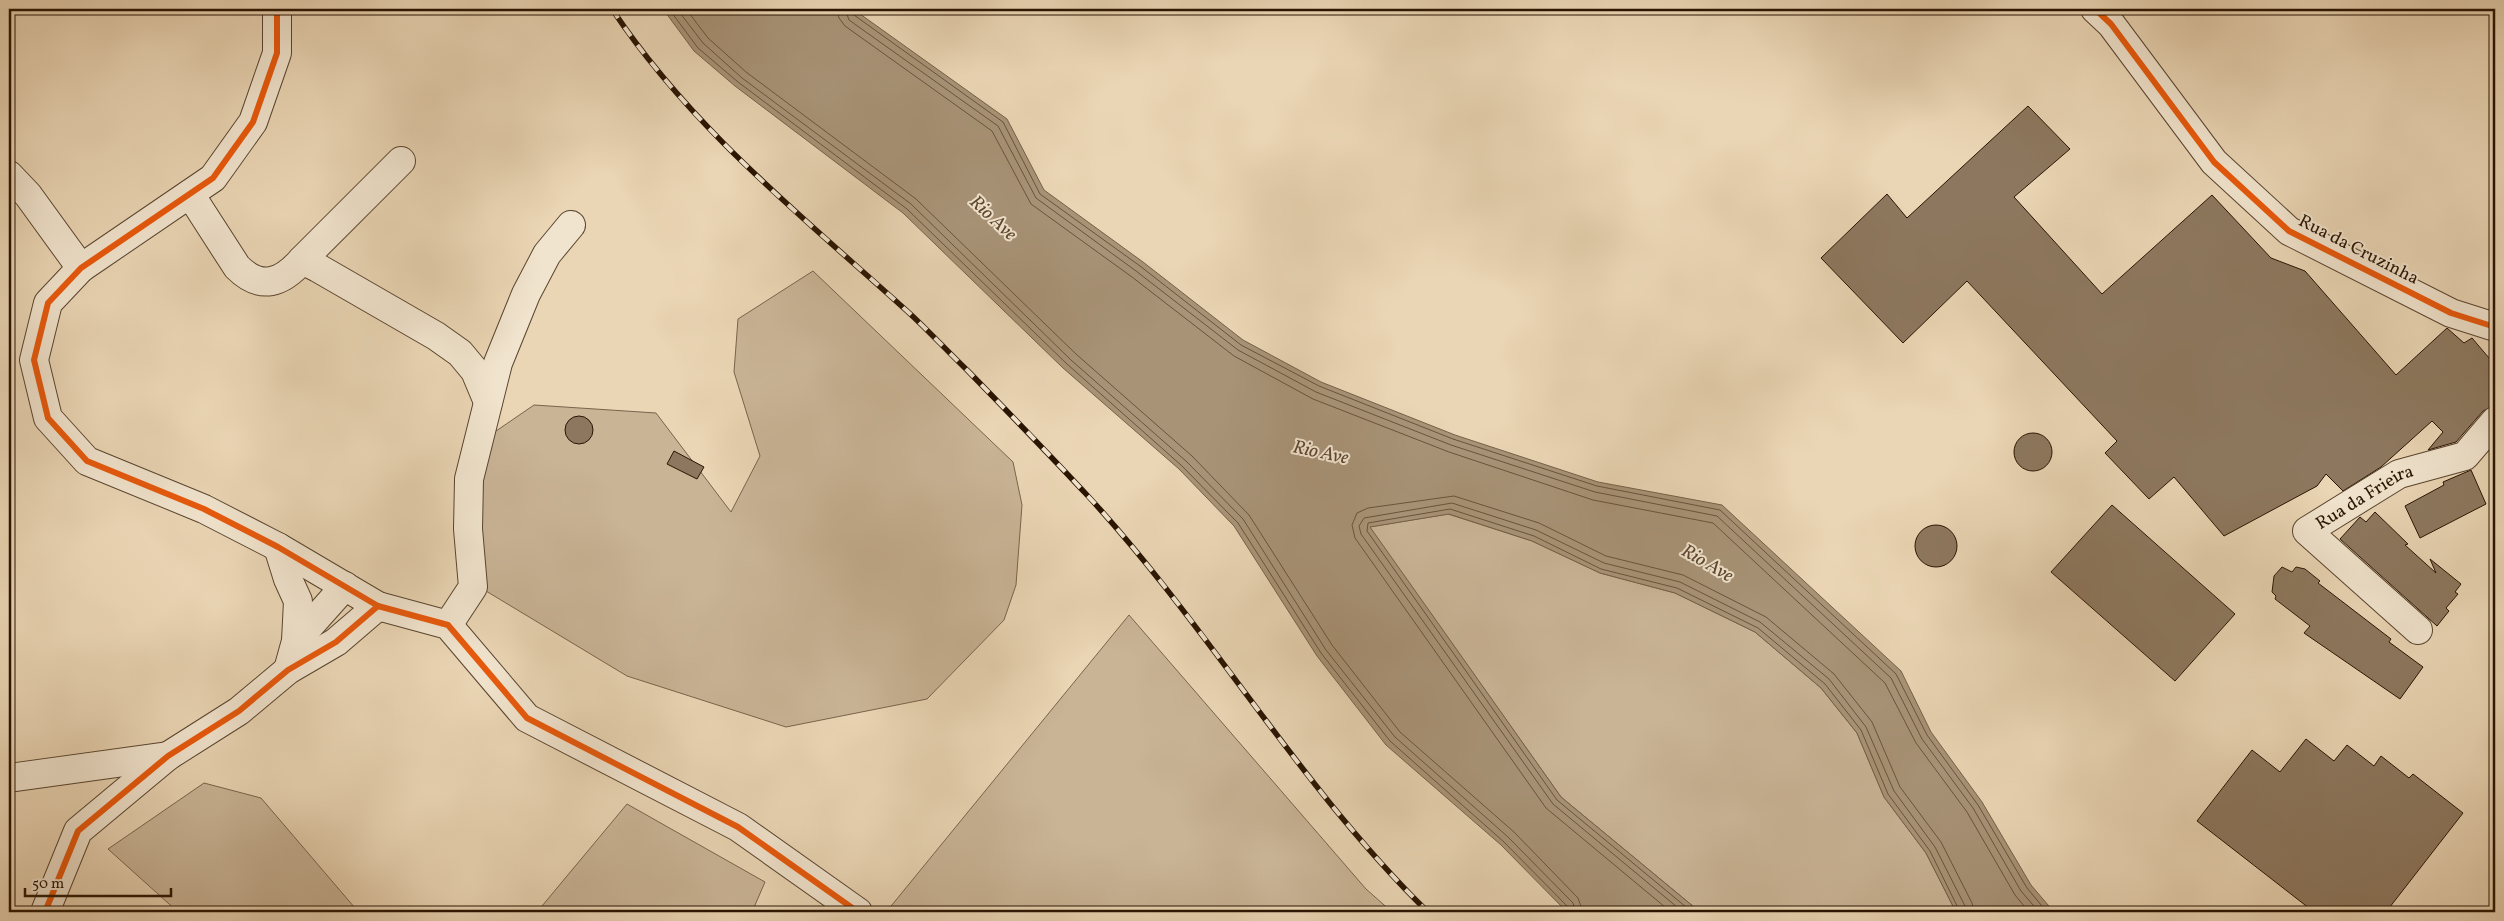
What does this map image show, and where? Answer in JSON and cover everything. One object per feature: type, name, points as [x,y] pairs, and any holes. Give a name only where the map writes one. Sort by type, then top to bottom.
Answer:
[{"type":"street","points":[[277,9],[277,53],[253,122],[214,178],[81,268],[48,303],[34,360],[48,418],[87,460],[204,509],[278,547],[378,606],[448,625],[527,718],[738,827],[858,912]]},
{"type":"street","name":"Rua da Cruzinha","points":[[2095,9],[2111,24],[2214,162],[2289,231],[2451,313],[2495,327]]},
{"type":"street","points":[[190,194],[237,267],[250,277],[268,281],[283,279],[400,161]]},
{"type":"street","points":[[9,175],[28,195],[81,268]]},
{"type":"street","points":[[448,625],[473,587],[468,529],[469,479],[498,363],[526,294],[547,254],[571,225]]},
{"type":"street","points":[[302,260],[360,291],[436,336],[460,353],[475,371],[488,402]]},
{"type":"street","name":"Rua da Frieira","points":[[2418,630],[2307,530],[2400,474],[2465,456],[2495,421]]},
{"type":"street","points":[[278,547],[288,579],[298,601],[296,641],[288,670]]},
{"type":"street","points":[[296,641],[345,586]]},
{"type":"street","points":[[45,912],[78,831],[168,756],[239,711],[288,670],[336,642],[378,606]]},
{"type":"street","points":[[9,778],[168,756]]},
{"type":"street","points":[[104,764],[122,795]]},
{"type":"shaded area","points":[[813,271],[1013,462],[1022,505],[1016,585],[1004,620],[927,699],[786,727],[627,676],[476,585],[480,442],[534,405],[656,413],[731,512],[760,456],[734,372],[738,319]]},
{"type":"shaded area","points":[[1448,514],[1532,541],[1600,573],[1675,593],[1755,632],[1821,688],[1857,733],[1884,797],[1926,853],[1956,912],[1700,912],[1561,797],[1369,527]]},
{"type":"shaded area","points":[[1129,615],[1366,889],[1392,912],[887,911]]},
{"type":"shaded area","points":[[204,783],[261,798],[355,908],[366,912],[178,912],[108,849]]},
{"type":"shaded area","points":[[627,804],[765,882],[752,912],[537,912]]},
{"type":"water","name":"Rio Ave","points":[[663,9],[853,9],[1007,119],[1044,190],[1143,262],[1243,340],[1321,382],[1455,435],[1598,482],[1722,505],[1901,671],[1931,732],[1982,802],[2031,885],[2054,912],[1956,912],[1926,853],[1884,797],[1857,733],[1821,688],[1755,632],[1675,593],[1600,573],[1532,541],[1449,514],[1370,527],[1561,797],[1700,912],[1567,912],[1501,845],[1386,745],[1317,656],[1234,526],[1179,469],[1063,368],[903,213],[735,86],[694,51]]},
{"type":"building","points":[[2028,106],[2070,149],[2014,197],[2102,294],[2212,195],[2271,258],[2305,271],[2396,375],[2447,328],[2464,343],[2472,338],[2495,365],[2495,406],[2483,411],[2456,442],[2428,450],[2443,432],[2432,421],[2381,467],[2343,491],[2326,474],[2317,486],[2224,536],[2174,477],[2149,499],[2105,453],[2117,441],[1967,281],[1903,343],[1821,258],[1887,194],[1907,218]]},
{"type":"building","points":[[579,416],[589,420],[593,430],[589,440],[579,444],[569,440],[565,430],[569,420]]},
{"type":"building","points":[[2033,433],[2040,434],[2046,439],[2051,445],[2051,459],[2046,465],[2040,470],[2033,471],[2026,470],[2020,465],[2015,459],[2014,452],[2015,445],[2020,439],[2026,434]]},
{"type":"building","points":[[674,451],[704,467],[697,479],[667,464]]},
{"type":"building","points":[[2471,470],[2486,504],[2420,538],[2405,506],[2444,485],[2443,482]]},
{"type":"building","points":[[2112,505],[2235,614],[2175,681],[2051,572]]},
{"type":"building","points":[[2375,512],[2408,544],[2405,545],[2436,573],[2430,559],[2461,584],[2455,592],[2458,594],[2446,608],[2449,611],[2437,626],[2340,539],[2360,517],[2366,522]]},
{"type":"building","points":[[1940,525],[1948,528],[1954,534],[1957,546],[1954,558],[1948,564],[1932,567],[1924,564],[1918,558],[1915,542],[1918,534],[1924,528]]},
{"type":"building","points":[[2282,567],[2292,572],[2296,567],[2305,569],[2320,581],[2318,583],[2391,639],[2389,642],[2423,667],[2400,699],[2304,633],[2310,626],[2275,599],[2276,596],[2272,592],[2274,576]]},
{"type":"building","points":[[2306,739],[2334,761],[2347,745],[2374,766],[2381,756],[2409,778],[2413,774],[2463,813],[2386,912],[2314,912],[2197,821],[2252,750],[2280,772]]},
{"type":"railway","points":[[612,9],[643,52],[712,132],[788,205],[907,311],[1087,495],[1174,598],[1337,812],[1381,863],[1428,912]]},
{"type":"cycle path","points":[[277,9],[277,53],[253,122],[213,178],[81,268],[48,303],[34,360],[48,418],[87,461],[204,509],[278,547],[378,606],[448,625],[527,718],[738,827],[858,912]]},
{"type":"cycle path","points":[[2095,9],[2111,24],[2214,162],[2289,231],[2451,313],[2495,327]]},
{"type":"cycle path","points":[[45,912],[78,831],[168,756],[239,711],[288,670],[336,642],[378,606]]}]
